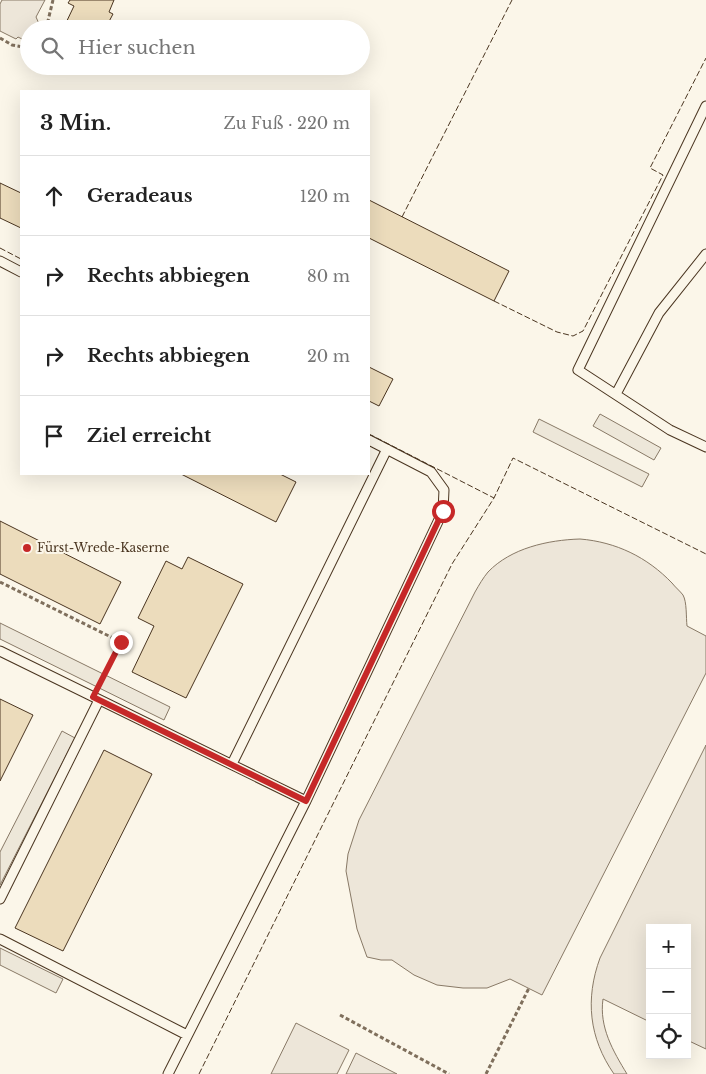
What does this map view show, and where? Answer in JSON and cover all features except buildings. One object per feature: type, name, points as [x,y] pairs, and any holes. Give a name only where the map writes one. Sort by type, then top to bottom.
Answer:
[{"type":"lane","points":[[705,109],[578,370],[670,430],[706,447]]},
{"type":"lane","points":[[616,394],[659,313],[706,254]]},
{"type":"lane","points":[[0,261],[20,271]]},
{"type":"lane","points":[[168,1074],[306,801],[443,511],[444,490],[431,472],[370,440]]},
{"type":"lane","points":[[232,764],[387,449]]},
{"type":"lane","points":[[0,651],[306,801]]},
{"type":"lane","points":[[0,899],[96,698]]},
{"type":"lane","points":[[0,939],[187,1035]]},
{"type":"path","points":[[48,20],[53,0]]},
{"type":"path","points":[[0,38],[12,45],[20,46]]},
{"type":"path","points":[[0,582],[121,642],[96,698]]},
{"type":"path","points":[[486,1074],[529,988]]},
{"type":"path","points":[[340,1015],[449,1074]]},
{"type":"shaded area","points":[[2,0],[45,0],[36,17],[37,20],[20,20],[20,38],[16,39],[0,31],[0,4]]},
{"type":"shaded area","points":[[600,414],[661,448],[654,460],[593,426]]},
{"type":"shaded area","points":[[539,419],[649,474],[642,487],[533,432]]},
{"type":"shaded area","points":[[580,539],[606,543],[630,552],[652,566],[672,583],[684,598],[687,626],[706,636],[706,673],[542,995],[510,979],[487,988],[437,985],[414,975],[392,960],[367,957],[357,929],[346,871],[348,854],[359,820],[475,592],[488,572],[497,564],[519,551],[555,541]]},
{"type":"shaded area","points":[[0,623],[170,707],[164,720],[0,639]]},
{"type":"shaded area","points":[[62,731],[75,738],[0,885],[0,852]]},
{"type":"shaded area","points":[[706,745],[706,1049],[691,1042],[691,924],[646,924],[646,1020],[603,999],[602,1009],[605,1029],[612,1048],[627,1074],[614,1074],[599,1046],[595,1032],[592,1018],[592,988],[600,958]]},
{"type":"shaded area","points":[[0,948],[63,979],[56,993],[0,965]]},
{"type":"shaded area","points":[[296,1023],[349,1050],[337,1074],[271,1074]]},
{"type":"shaded area","points":[[356,1053],[397,1074],[346,1074]]},
{"type":"fence","points":[[402,217],[512,0]]},
{"type":"fence","points":[[494,301],[557,332],[573,336],[583,331],[663,175],[650,168],[706,58]]},
{"type":"fence","points":[[0,248],[20,258]]},
{"type":"fence","points":[[370,435],[494,498]]},
{"type":"fence","points":[[199,1074],[452,564],[494,498],[513,458],[706,554]]},
{"type":"place","name":"Fürst-Wrede-Kaserne","points":[[27,548]]},
{"type":"route","points":[[121,642],[93,697],[306,801],[443,511]]}]
